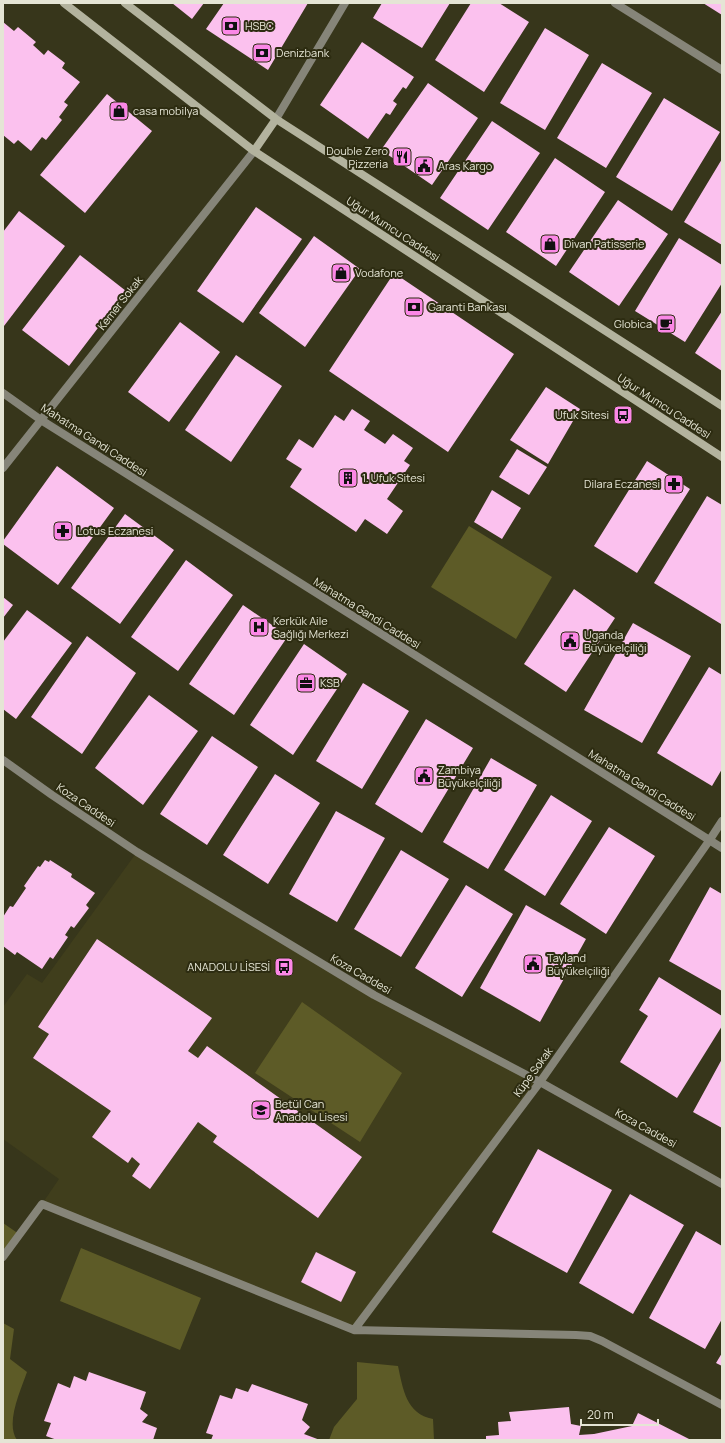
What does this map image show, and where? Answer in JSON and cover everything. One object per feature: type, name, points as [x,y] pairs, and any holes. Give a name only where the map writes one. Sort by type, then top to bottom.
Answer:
[{"type":"main road","name":"Uğur Mumcu Caddesi","points":[[64,3],[254,151],[722,457]]},
{"type":"main road","points":[[125,3],[276,119],[722,406]]},
{"type":"main road","points":[[254,151],[276,119]]},
{"type":"street","points":[[276,119],[345,3]]},
{"type":"street","points":[[615,3],[722,70]]},
{"type":"street","name":"Kemer Sokak","points":[[3,468],[254,151]]},
{"type":"street","name":"Mahatma Gandi Caddesi","points":[[3,393],[41,420],[722,848]]},
{"type":"street","name":"Koza Caddesi","points":[[3,760],[137,852],[374,995],[540,1082],[722,1184]]},
{"type":"street","name":"Küpe Sokak","points":[[354,1330],[540,1082],[722,821]]},
{"type":"street","points":[[3,1257],[42,1204],[354,1330],[576,1334],[590,1336],[722,1405]]},
{"type":"shaded area","points":[[469,526],[552,577],[516,639],[431,587]]},
{"type":"shaded area","name":"Betül Can Anadolu Lisesi","points":[[137,852],[374,995],[540,1082],[354,1330],[42,1204],[59,1179],[3,1139],[3,1007],[27,974],[42,983]]},
{"type":"shaded area","points":[[302,1002],[402,1073],[360,1142],[255,1073]]},
{"type":"shaded area","points":[[3,1223],[19,1234],[3,1257]]},
{"type":"shaded area","points":[[81,1248],[201,1298],[180,1350],[60,1301]]},
{"type":"shaded area","points":[[3,1323],[14,1329],[10,1359],[27,1372],[13,1416],[14,1433],[17,1440],[3,1440]]},
{"type":"shaded area","points":[[357,1362],[398,1366],[404,1392],[411,1406],[417,1412],[433,1419],[434,1440],[329,1440],[334,1427],[357,1399]]},
{"type":"building","points":[[172,3],[204,3],[192,19]]},
{"type":"building","points":[[224,3],[308,3],[268,70],[206,29]]},
{"type":"building","points":[[382,3],[450,3],[422,48],[373,18]]},
{"type":"building","points":[[471,3],[499,3],[529,22],[484,92],[435,60]]},
{"type":"building","points":[[703,3],[722,3],[722,15]]},
{"type":"building","points":[[3,22],[14,31],[18,27],[36,42],[33,45],[44,55],[48,50],[65,63],[62,68],[80,82],[64,102],[68,105],[59,117],[62,120],[46,140],[42,137],[31,151],[18,140],[14,144],[3,135]]},
{"type":"building","points":[[545,28],[589,55],[545,130],[500,103]]},
{"type":"building","points":[[362,42],[414,77],[406,89],[403,87],[393,101],[397,104],[390,115],[386,113],[368,139],[320,105]]},
{"type":"building","points":[[602,63],[652,93],[606,168],[557,138]]},
{"type":"building","points":[[428,83],[478,118],[432,185],[381,150]]},
{"type":"building","points":[[107,94],[152,131],[85,213],[40,175]]},
{"type":"building","points":[[664,98],[720,132],[672,211],[616,177]]},
{"type":"building","points":[[492,121],[540,153],[488,230],[440,198]]},
{"type":"building","points":[[555,158],[605,192],[556,266],[506,232]]},
{"type":"building","points":[[722,159],[722,245],[684,222]]},
{"type":"building","points":[[618,200],[668,234],[619,306],[569,272]]},
{"type":"building","points":[[256,207],[302,239],[243,323],[197,291]]},
{"type":"building","points":[[19,211],[65,246],[4,326],[3,232]]},
{"type":"building","points":[[314,236],[360,269],[305,347],[259,313]]},
{"type":"building","points":[[679,238],[722,265],[722,283],[685,342],[635,311]]},
{"type":"building","points":[[80,255],[126,291],[69,366],[22,330]]},
{"type":"building","points":[[394,273],[514,354],[448,452],[329,371]]},
{"type":"building","points":[[722,311],[722,371],[695,353]]},
{"type":"building","points":[[180,322],[220,352],[169,422],[128,392]]},
{"type":"building","points":[[236,355],[282,386],[231,462],[185,430]]},
{"type":"building","points":[[546,387],[580,409],[548,464],[510,440]]},
{"type":"building","name":"1. Ufuk Sitesi","points":[[352,409],[370,421],[364,430],[385,444],[393,434],[413,448],[404,461],[410,465],[387,499],[403,511],[387,534],[365,519],[356,532],[290,487],[302,469],[286,459],[299,439],[313,448],[335,415],[344,421]]},
{"type":"building","points":[[517,449],[547,467],[529,495],[499,477]]},
{"type":"building","points":[[647,461],[690,489],[637,573],[594,546]]},
{"type":"building","points":[[57,466],[114,508],[58,585],[3,544],[3,541]]},
{"type":"building","points":[[492,490],[521,508],[502,539],[474,522]]},
{"type":"building","points":[[707,496],[722,505],[721,624],[654,583]]},
{"type":"building","points":[[125,514],[174,550],[120,624],[71,588]]},
{"type":"building","points":[[186,560],[233,595],[178,671],[131,637]]},
{"type":"building","name":"Uganda Büyükelçiliği","points":[[574,589],[615,618],[566,692],[524,664]]},
{"type":"building","points":[[3,597],[13,605],[3,618]]},
{"type":"building","points":[[243,605],[288,636],[234,715],[189,684]]},
{"type":"building","points":[[27,610],[72,643],[16,719],[3,709],[3,642]]},
{"type":"building","points":[[633,623],[691,656],[642,743],[584,710]]},
{"type":"building","points":[[87,636],[136,673],[82,754],[31,717]]},
{"type":"building","points":[[304,644],[347,674],[293,755],[250,725]]},
{"type":"building","points":[[709,667],[722,675],[722,769],[712,786],[657,753]]},
{"type":"building","points":[[363,683],[409,711],[362,789],[316,761]]},
{"type":"building","points":[[149,695],[198,731],[143,805],[95,768]]},
{"type":"building","name":"Zambiya Büyükelçiliği","points":[[426,719],[473,748],[422,833],[375,804]]},
{"type":"building","points":[[212,736],[258,767],[207,845],[160,814]]},
{"type":"building","points":[[491,758],[537,785],[488,869],[443,842]]},
{"type":"building","points":[[275,774],[320,803],[268,884],[223,855]]},
{"type":"building","points":[[551,795],[592,821],[545,896],[504,870]]},
{"type":"building","points":[[336,811],[385,838],[337,922],[289,894]]},
{"type":"building","points":[[609,827],[655,856],[606,934],[560,904]]},
{"type":"building","points":[[401,850],[449,879],[401,957],[354,929]]},
{"type":"building","points":[[45,860],[49,862],[50,860],[72,874],[71,877],[95,893],[86,905],[89,908],[74,928],[71,926],[65,935],[68,937],[53,959],[50,957],[42,969],[17,952],[15,955],[3,946],[3,917],[10,906],[13,907],[26,888],[24,886],[38,866],[40,867]]},
{"type":"building","points":[[466,885],[513,914],[462,997],[415,968]]},
{"type":"building","points":[[710,887],[722,894],[722,991],[669,961]]},
{"type":"building","name":"Tayland Büyükelçiliği","points":[[526,905],[586,939],[540,1022],[480,988]]},
{"type":"building","points":[[97,939],[212,1018],[188,1051],[198,1058],[207,1046],[362,1157],[318,1218],[213,1142],[217,1136],[198,1122],[150,1189],[132,1176],[140,1164],[132,1157],[128,1163],[92,1137],[111,1111],[33,1058],[49,1034],[38,1027]]},
{"type":"building","points":[[659,977],[722,1016],[722,1026],[677,1098],[620,1062],[648,1016],[639,1010]]},
{"type":"building","points":[[722,1059],[722,1128],[693,1112]]},
{"type":"building","points":[[538,1149],[612,1190],[567,1273],[492,1232]]},
{"type":"building","points":[[630,1194],[684,1225],[633,1314],[579,1283]]},
{"type":"building","points":[[696,1231],[722,1246],[722,1319],[705,1349],[649,1318]]},
{"type":"building","points":[[316,1252],[356,1272],[341,1302],[301,1282]]},
{"type":"building","points":[[722,1353],[722,1366],[716,1363]]},
{"type":"building","points":[[89,1372],[146,1392],[140,1409],[148,1415],[142,1422],[157,1428],[153,1440],[57,1440],[46,1436],[51,1423],[44,1421],[58,1383],[70,1388],[74,1376],[86,1381]]},
{"type":"building","points":[[252,1384],[308,1404],[302,1420],[310,1427],[304,1434],[320,1440],[211,1440],[213,1435],[206,1433],[220,1395],[232,1399],[236,1388],[248,1392]]},
{"type":"building","points":[[569,1407],[571,1424],[581,1426],[579,1435],[594,1434],[632,1426],[638,1413],[691,1440],[486,1440],[486,1436],[499,1435],[498,1422],[511,1421],[509,1412]]},
{"type":"place","name":"HSBC","points":[[231,26]]},
{"type":"place","name":"Denizbank","points":[[262,53]]},
{"type":"place","name":"casa mobilya","points":[[119,111]]},
{"type":"place","name":"Double Zero Pizzeria","points":[[402,157]]},
{"type":"place","name":"Aras Kargo","points":[[424,166]]},
{"type":"place","name":"Divan Patisserie","points":[[550,244]]},
{"type":"place","name":"Vodafone","points":[[341,273]]},
{"type":"place","name":"Garanti Bankası","points":[[414,307]]},
{"type":"place","name":"Globica","points":[[666,324]]},
{"type":"place","name":"Ufuk Sitesi","points":[[623,415]]},
{"type":"place","name":"1. Ufuk Sitesi","points":[[348,478]]},
{"type":"place","name":"Dilara Eczanesi","points":[[674,484]]},
{"type":"place","name":"Lotus Eczanesi","points":[[63,531]]},
{"type":"place","name":"Kerkük Aile Sağlığı Merkezi","points":[[259,627]]},
{"type":"place","name":"Uganda Büyükelçiliği","points":[[570,641]]},
{"type":"place","name":"KSB","points":[[306,683]]},
{"type":"place","name":"Zambiya Büyükelçiliği","points":[[424,776]]},
{"type":"place","name":"Tayland Büyükelçiliği","points":[[533,964]]},
{"type":"place","name":"ANADOLU LİSESİ","points":[[284,967]]},
{"type":"place","name":"Betül Can Anadolu Lisesi","points":[[261,1110]]}]
